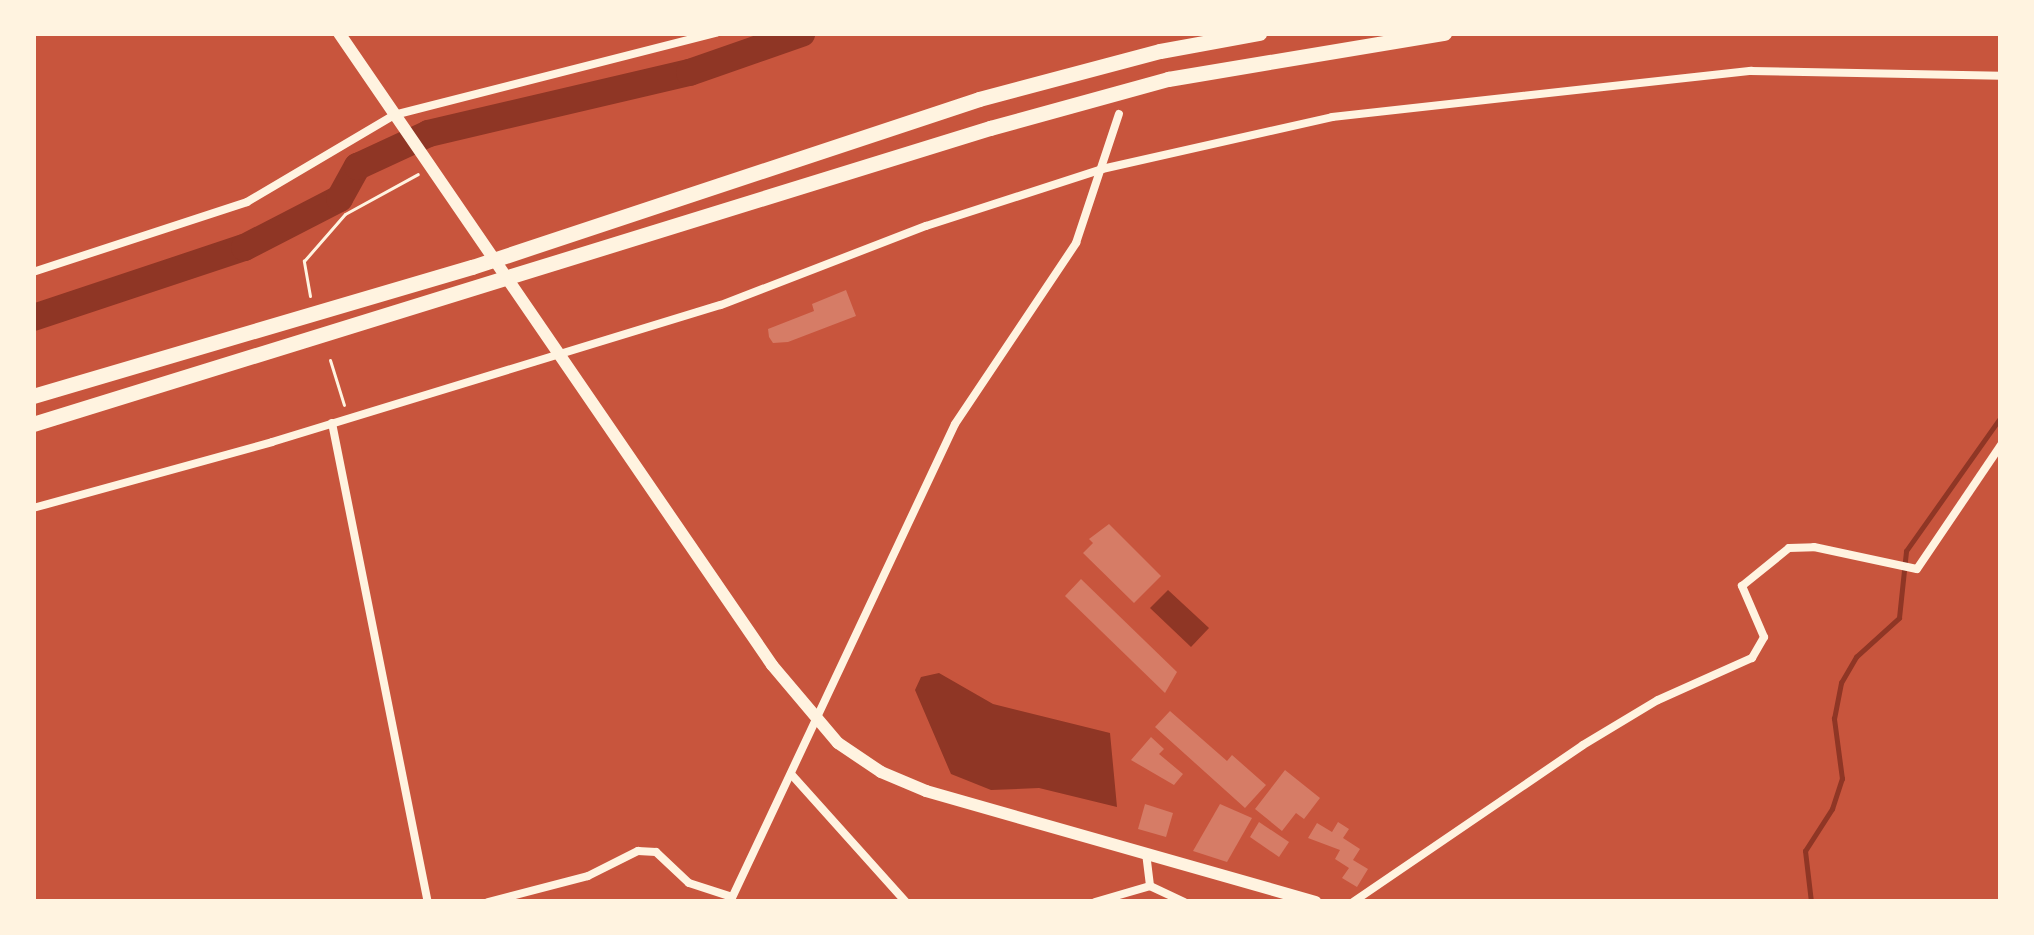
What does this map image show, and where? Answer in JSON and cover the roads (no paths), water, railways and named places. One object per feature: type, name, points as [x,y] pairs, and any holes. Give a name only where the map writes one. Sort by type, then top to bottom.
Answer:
[{"type":"highway","points":[[33,396],[472,267],[979,99],[1160,51],[1259,33]]},
{"type":"highway","points":[[33,424],[526,276],[990,128],[1168,80],[1444,33]]},
{"type":"main road","points":[[339,33],[816,721],[881,772],[926,791],[1316,902]]},
{"type":"street","points":[[33,272],[248,202],[398,120],[716,33]]},
{"type":"street","points":[[33,508],[721,305],[926,226],[1102,169],[1332,117],[1423,103],[1750,71],[2001,76]]},
{"type":"street","points":[[488,902],[588,876],[638,851],[656,852],[689,883],[731,900],[955,424],[1076,242],[1119,113]]},
{"type":"street","points":[[332,423],[428,902]]},
{"type":"street","points":[[1353,902],[1582,745],[1658,700],[1752,658],[1762,649],[1764,637],[1742,586],[1789,548],[1814,547],[1915,569],[2001,445]]},
{"type":"street","points":[[790,773],[906,902]]},
{"type":"street","points":[[1146,854],[1150,886]]},
{"type":"street","points":[[1095,902],[1150,886],[1184,902]]},
{"type":"waterway","points":[[33,317],[244,247],[339,198],[357,166],[428,133],[689,72],[801,33]]},
{"type":"waterway","points":[[1811,902],[1805,851],[1832,809],[1842,779],[1834,719],[1841,683],[1856,657],[1899,618],[1906,551],[2001,417]]}]
